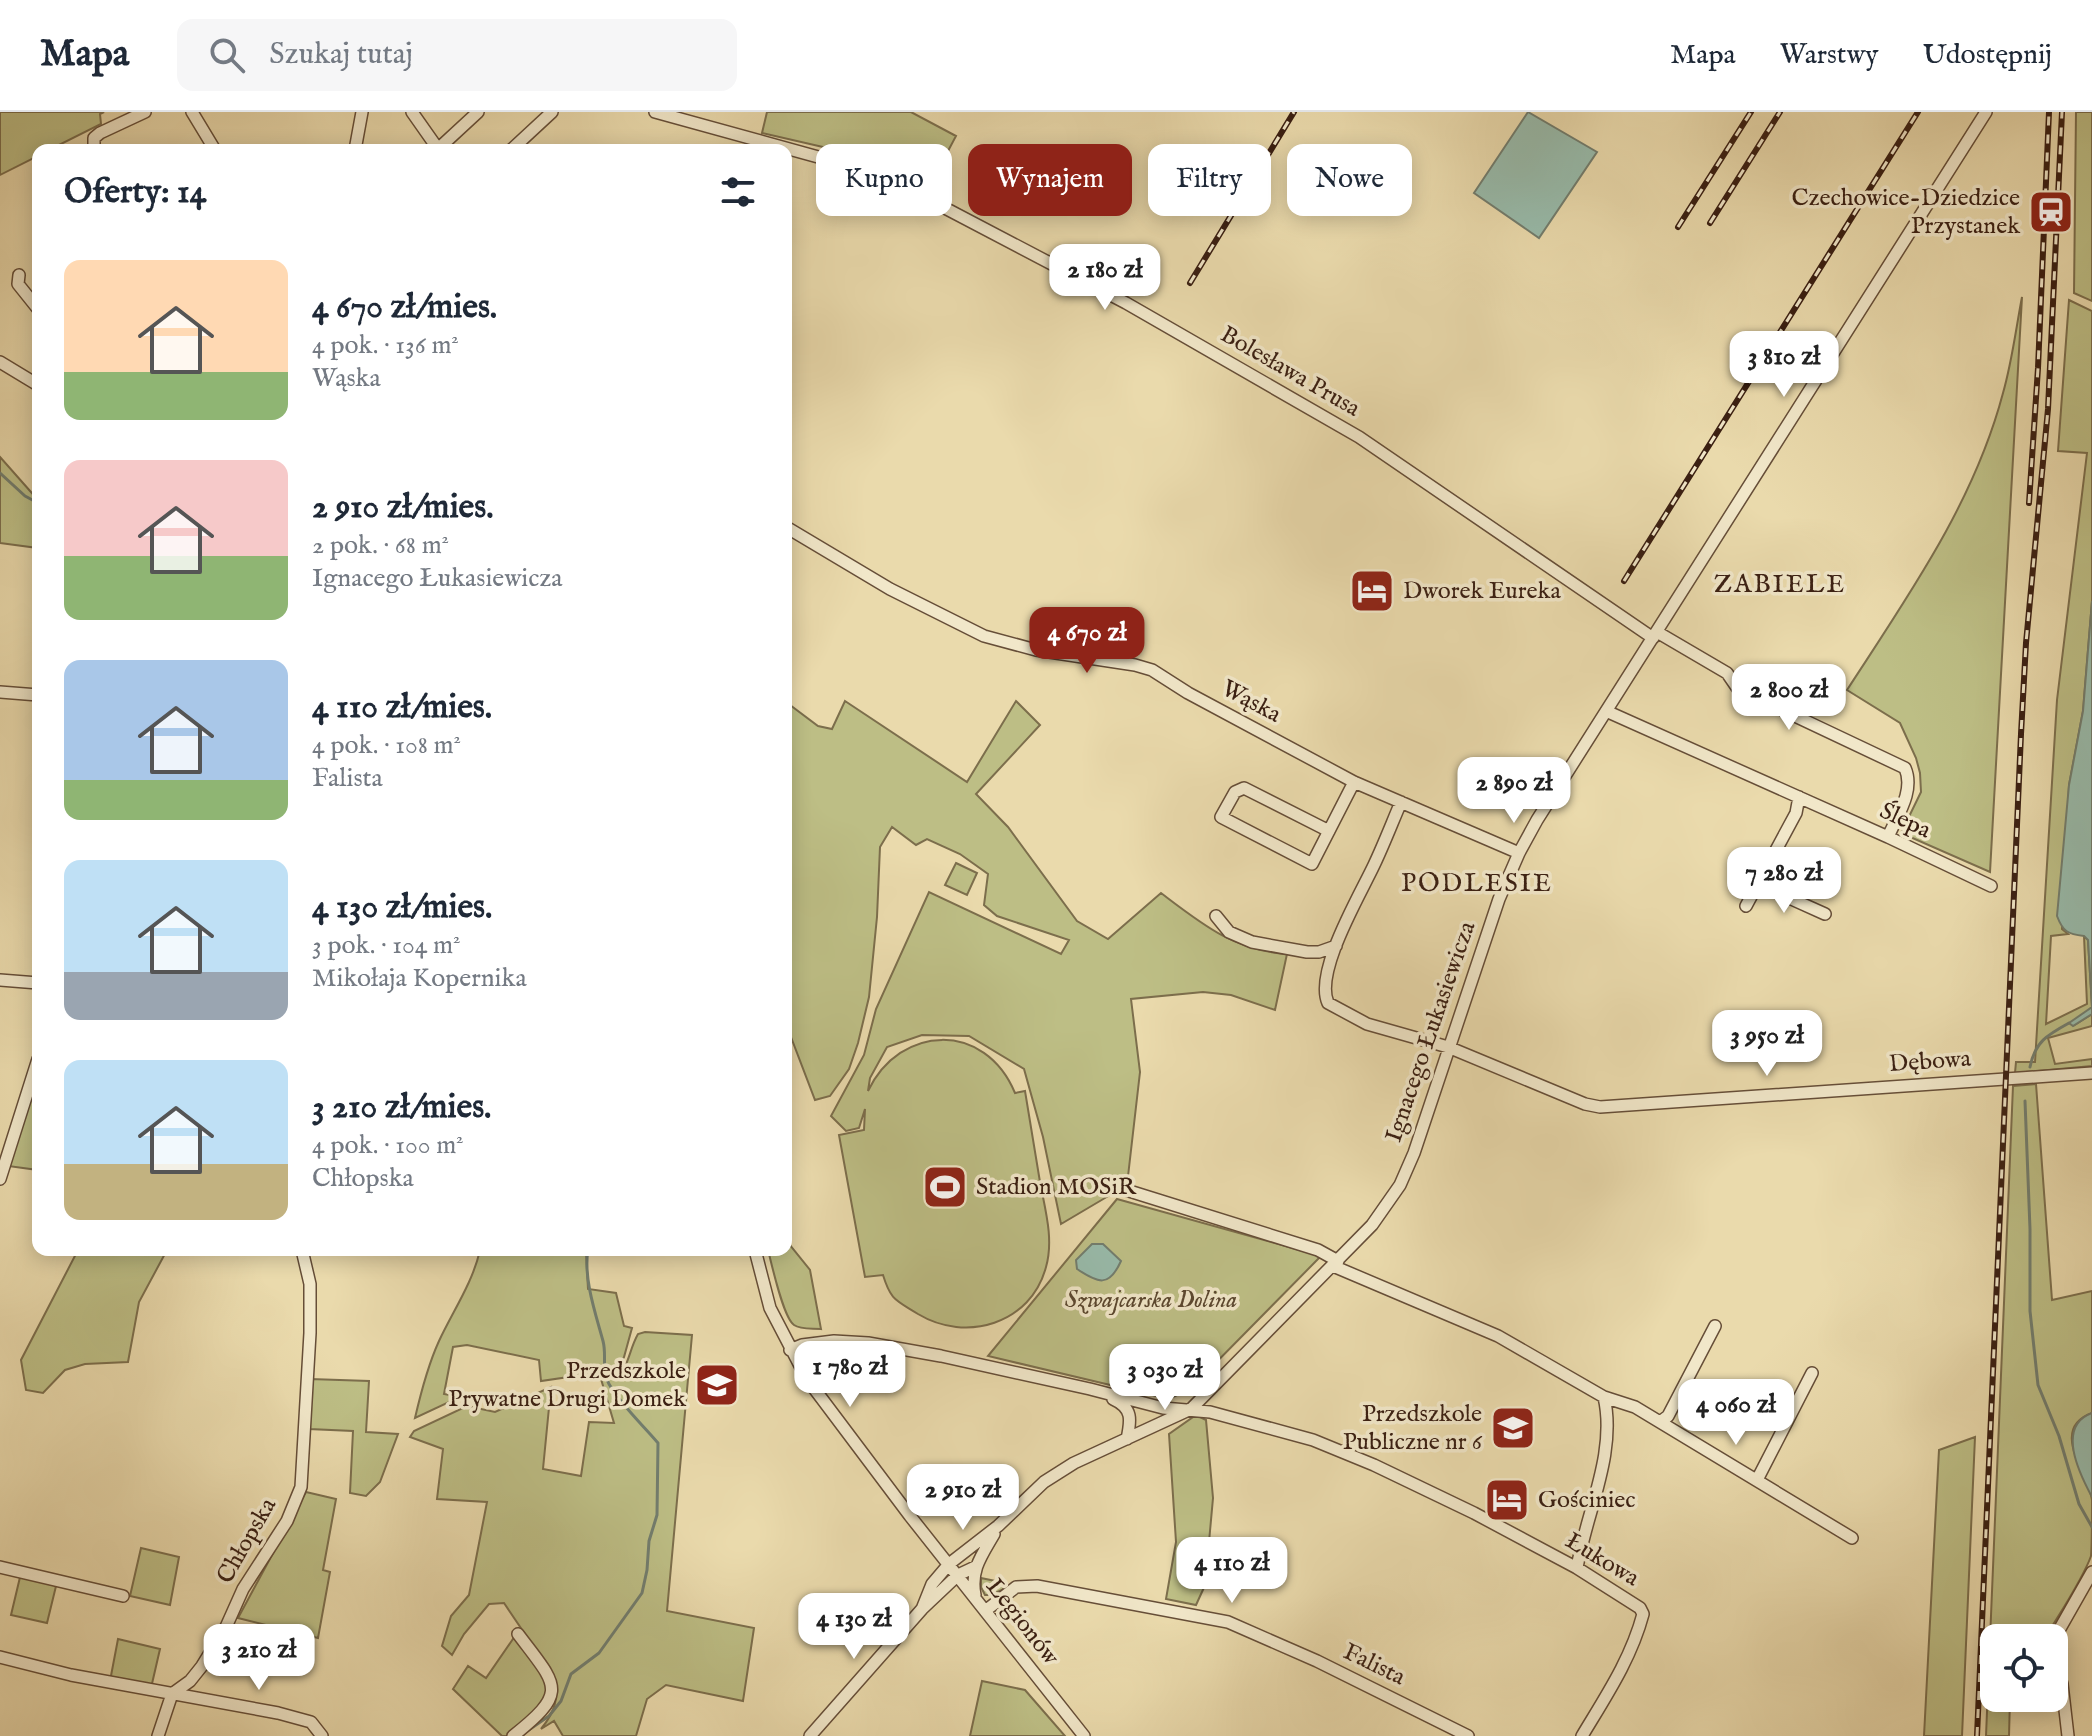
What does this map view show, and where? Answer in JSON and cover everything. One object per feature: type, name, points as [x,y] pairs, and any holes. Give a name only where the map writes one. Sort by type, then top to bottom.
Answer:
[{"type":"street","points":[[92,144],[100,133],[145,112]]},
{"type":"street","points":[[192,112],[211,144]]},
{"type":"street","points":[[356,144],[362,112]]},
{"type":"street","points":[[443,144],[478,112]]},
{"type":"street","points":[[517,144],[552,112]]},
{"type":"street","name":"Bolesława Prusa","points":[[655,112],[771,144]]},
{"type":"street","name":"Ignacego Łukasiewicza","points":[[922,1609],[932,1584],[949,1564],[998,1526],[1044,1482],[1074,1463],[1191,1409],[1372,1225],[1400,1185],[1414,1153],[1499,899],[1519,853],[1986,112]]},
{"type":"street","points":[[414,113],[434,144]]},
{"type":"street","name":"Bolesława Prusa","points":[[792,150],[869,171],[1117,298],[1284,391],[1359,437],[1655,635],[1719,667],[1738,689],[1905,768],[1909,787],[1888,837]]},
{"type":"street","points":[[19,275],[18,284],[32,302]]},
{"type":"street","points":[[0,362],[32,381]]},
{"type":"street","name":"Wąska","points":[[792,531],[890,589],[984,636],[1036,650],[1152,670],[1188,693],[1354,782],[1519,853]]},
{"type":"street","points":[[0,692],[32,695]]},
{"type":"street","name":"Ślepa","points":[[1606,711],[1991,886]]},
{"type":"street","points":[[1329,831],[1244,788],[1235,792],[1221,817],[1312,864],[1329,831],[1354,782]]},
{"type":"street","points":[[1746,906],[1796,813],[1799,797]]},
{"type":"street","name":"Dębowa","points":[[1401,802],[1373,867],[1350,910],[1323,988],[1328,1003],[1377,1028],[1448,1047],[1585,1104],[1600,1107],[2092,1073]]},
{"type":"street","points":[[1758,884],[1825,914]]},
{"type":"street","points":[[1216,916],[1229,932],[1252,942],[1307,952],[1319,952],[1336,946]]},
{"type":"street","points":[[0,980],[32,983]]},
{"type":"street","points":[[0,1179],[32,1074]]},
{"type":"street","points":[[24,1095],[32,1095]]},
{"type":"street","points":[[1126,1190],[1318,1250],[1336,1263],[1498,1336],[1604,1397],[1620,1400],[1660,1422],[1852,1538]]},
{"type":"street","name":"Chłopska","points":[[158,1736],[172,1694],[190,1681],[202,1666],[226,1627],[243,1589],[287,1521],[301,1487],[310,1333],[310,1284],[303,1256]]},
{"type":"street","name":"Legionów","points":[[757,1256],[770,1308],[790,1350],[818,1395],[1084,1736]]},
{"type":"street","points":[[1660,1422],[1668,1416],[1715,1326]]},
{"type":"street","name":"Łukowa","points":[[790,1350],[818,1342],[868,1343],[941,1356],[1171,1410],[1210,1412],[1313,1440],[1374,1465],[1474,1513],[1577,1568],[1640,1608],[1643,1614],[1623,1669],[1582,1736]]},
{"type":"street","points":[[1757,1480],[1812,1373]]},
{"type":"street","name":"Łukowa","points":[[1090,1389],[1121,1403],[1138,1426],[1148,1429]]},
{"type":"street","points":[[1577,1568],[1606,1442],[1608,1416],[1604,1397]]},
{"type":"street","points":[[1140,1402],[1150,1420],[1148,1429]]},
{"type":"street","points":[[1127,1439],[1131,1418]]},
{"type":"street","name":"Ignacego Łukasiewicza","points":[[975,1598],[972,1580],[975,1567],[998,1526]]},
{"type":"street","points":[[0,1567],[123,1596]]},
{"type":"street","points":[[810,1736],[922,1609],[958,1575],[975,1567]]},
{"type":"street","points":[[2063,1624],[2092,1572]]},
{"type":"street","name":"Falista","points":[[985,1611],[1016,1587],[1037,1586],[1228,1622],[1293,1649],[1468,1736]]},
{"type":"street","points":[[513,1736],[544,1710],[552,1691],[546,1672],[518,1634]]},
{"type":"street","points":[[0,1657],[71,1675],[226,1702],[311,1722],[322,1736]]},
{"type":"street","points":[[2065,1712],[2068,1736]]},
{"type":"green space","points":[[0,112],[104,112],[100,114],[101,124],[61,144],[32,144],[32,159],[0,175]]},
{"type":"green space","points":[[767,112],[911,112],[956,136],[952,144],[816,145],[762,133]]},
{"type":"green space","points":[[2076,112],[2092,112],[2092,301],[2074,293]]},
{"type":"green space","points":[[2022,297],[1990,872],[1901,833],[1921,792],[1916,758],[1900,723],[1847,690],[1937,548],[1975,473],[2006,381]]},
{"type":"green space","points":[[2069,300],[2092,311],[2092,601],[2083,711],[2069,785],[2062,929],[2068,934],[2051,936],[2046,1024],[2087,1004],[2084,936],[2088,940],[2092,1007],[2073,1026],[2092,1014],[2092,1026],[2048,1038],[2055,1064],[2092,1059],[2092,1066],[2015,1073],[2016,1062],[2035,1062],[2057,700],[2087,453],[2058,451]]},
{"type":"green space","points":[[0,457],[32,493],[32,547],[0,543]]},
{"type":"green space","points":[[845,701],[967,782],[1016,701],[1040,725],[976,794],[1008,827],[1077,921],[1108,939],[1161,893],[1219,934],[1250,947],[1287,954],[1275,1010],[1231,995],[1203,992],[1131,999],[1140,1072],[1127,1185],[1061,1224],[1043,1137],[1024,1069],[969,1036],[922,1035],[887,1047],[870,1078],[868,1091],[882,1069],[900,1053],[921,1043],[942,1040],[964,1043],[984,1053],[1001,1069],[1015,1093],[1025,1091],[1048,1224],[1048,1256],[1038,1287],[1026,1302],[1012,1315],[994,1323],[956,1327],[937,1323],[895,1299],[883,1275],[865,1277],[839,1135],[864,1130],[865,1109],[859,1128],[846,1131],[831,1116],[864,1055],[876,1009],[929,892],[1061,954],[1069,940],[997,916],[984,905],[988,874],[960,854],[927,839],[916,845],[892,827],[880,847],[869,997],[858,1043],[849,1069],[830,1096],[815,1100],[792,1040],[792,706],[818,726],[832,729]]},
{"type":"green space","points":[[956,863],[977,873],[967,895],[945,885]]},
{"type":"green space","points":[[2036,1084],[2052,1300],[2092,1291],[2092,1413],[2079,1420],[2073,1430],[2072,1441],[2092,1500],[2091,1556],[2053,1624],[1991,1624],[2013,1086]]},
{"type":"green space","points":[[26,1098],[32,1098],[32,1169],[8,1166]]},
{"type":"green space","name":"Szwajcarska Dolina","points":[[1117,1199],[1321,1256],[1190,1389],[1169,1399],[988,1356]]},
{"type":"green space","points":[[792,1248],[810,1270],[821,1329],[794,1325],[782,1302],[770,1256],[792,1256]]},
{"type":"green space","points":[[75,1256],[164,1256],[139,1302],[128,1362],[85,1364],[65,1370],[43,1393],[26,1390],[21,1360]]},
{"type":"green space","points":[[478,1256],[586,1256],[588,1289],[616,1293],[624,1326],[632,1328],[624,1357],[616,1370],[541,1381],[539,1360],[467,1345],[453,1347],[444,1394],[460,1397],[415,1418],[435,1350]]},
{"type":"green space","points":[[638,1334],[692,1335],[667,1611],[754,1628],[743,1701],[666,1685],[647,1699],[636,1736],[563,1736],[554,1721],[541,1729],[555,1705],[554,1677],[504,1603],[489,1604],[464,1634],[452,1655],[442,1646],[451,1616],[469,1595],[487,1502],[437,1499],[443,1449],[410,1437],[414,1431],[467,1406],[495,1412],[551,1387],[543,1469],[581,1476],[589,1422],[614,1423],[601,1379],[620,1376]]},
{"type":"green space","points":[[310,1379],[369,1381],[366,1432],[398,1434],[380,1482],[366,1496],[350,1493],[353,1431],[309,1429]]},
{"type":"green space","points":[[1196,1415],[1206,1420],[1213,1498],[1208,1553],[1217,1559],[1196,1605],[1166,1599],[1176,1542],[1169,1434]]},
{"type":"green space","points":[[1975,1437],[1962,1736],[1924,1736],[1939,1450]]},
{"type":"green space","points":[[306,1492],[336,1499],[323,1570],[330,1572],[318,1638],[238,1618]]},
{"type":"green space","points":[[141,1548],[179,1557],[170,1605],[130,1596]]},
{"type":"green space","points":[[21,1573],[57,1582],[47,1623],[11,1615]]},
{"type":"green space","points":[[981,1578],[1000,1582],[1004,1589],[985,1595]]},
{"type":"green space","points":[[515,1636],[545,1676],[549,1697],[509,1736],[502,1736],[453,1689],[468,1666],[486,1678]]},
{"type":"green space","points":[[118,1639],[160,1649],[151,1688],[110,1681]]},
{"type":"green space","points":[[982,1681],[1025,1690],[1065,1736],[970,1736]]},
{"type":"green space","points":[[1987,1712],[2010,1712],[2009,1736],[1986,1736]]},
{"type":"shaded area","points":[[1528,112],[1597,152],[1539,238],[1474,193]]},
{"type":"shaded area","points":[[2092,601],[2092,1007],[2088,940],[2067,931],[2057,916],[2069,785],[2083,711]]},
{"type":"shaded area","points":[[2092,1007],[2092,1014],[2073,1026],[2069,1023]]},
{"type":"shaded area","points":[[1092,1244],[1103,1244],[1121,1261],[1107,1279],[1097,1280],[1077,1269],[1076,1260]]},
{"type":"shaded area","points":[[2092,1413],[2092,1497],[2081,1476],[2073,1439],[2081,1419]]},
{"type":"waterway","points":[[0,473],[32,500]]},
{"type":"waterway","points":[[2030,1067],[2035,1051],[2043,1040],[2069,1023]]},
{"type":"waterway","points":[[2025,1101],[2030,1311],[2038,1385],[2059,1436],[2079,1504],[2092,1527]]},
{"type":"waterway","points":[[520,1736],[549,1716],[561,1701],[571,1674],[599,1653],[642,1593],[649,1541],[657,1515],[658,1443],[620,1400],[607,1379],[604,1347],[589,1284],[587,1256]]},
{"type":"railway","points":[[1190,283],[1294,112]]},
{"type":"railway","points":[[1678,227],[1751,112]]},
{"type":"railway","points":[[1710,223],[1780,112]]},
{"type":"railway","points":[[1624,581],[1918,112]]},
{"type":"railway","points":[[2029,503],[2049,112]]},
{"type":"railway","points":[[1977,1736],[2021,734],[2026,643],[2048,409],[2062,112]]},
{"type":"place","name":"Czechowice-Dziedzice Przystanek","points":[[2051,212]]},
{"type":"place","name":"Dworek Eureka","points":[[1372,591]]},
{"type":"place","name":"Stadion MOSiR","points":[[945,1187]]},
{"type":"place","name":"Przedszkole Prywatne Drugi Domek","points":[[717,1385]]},
{"type":"place","name":"Przedszkole Publiczne nr 6","points":[[1513,1428]]},
{"type":"place","name":"Gościniec","points":[[1507,1500]]},
{"type":"district","name":"ZABIELE","points":[[1780,584]]},
{"type":"district","name":"PODLESIE","points":[[1477,883]]}]
